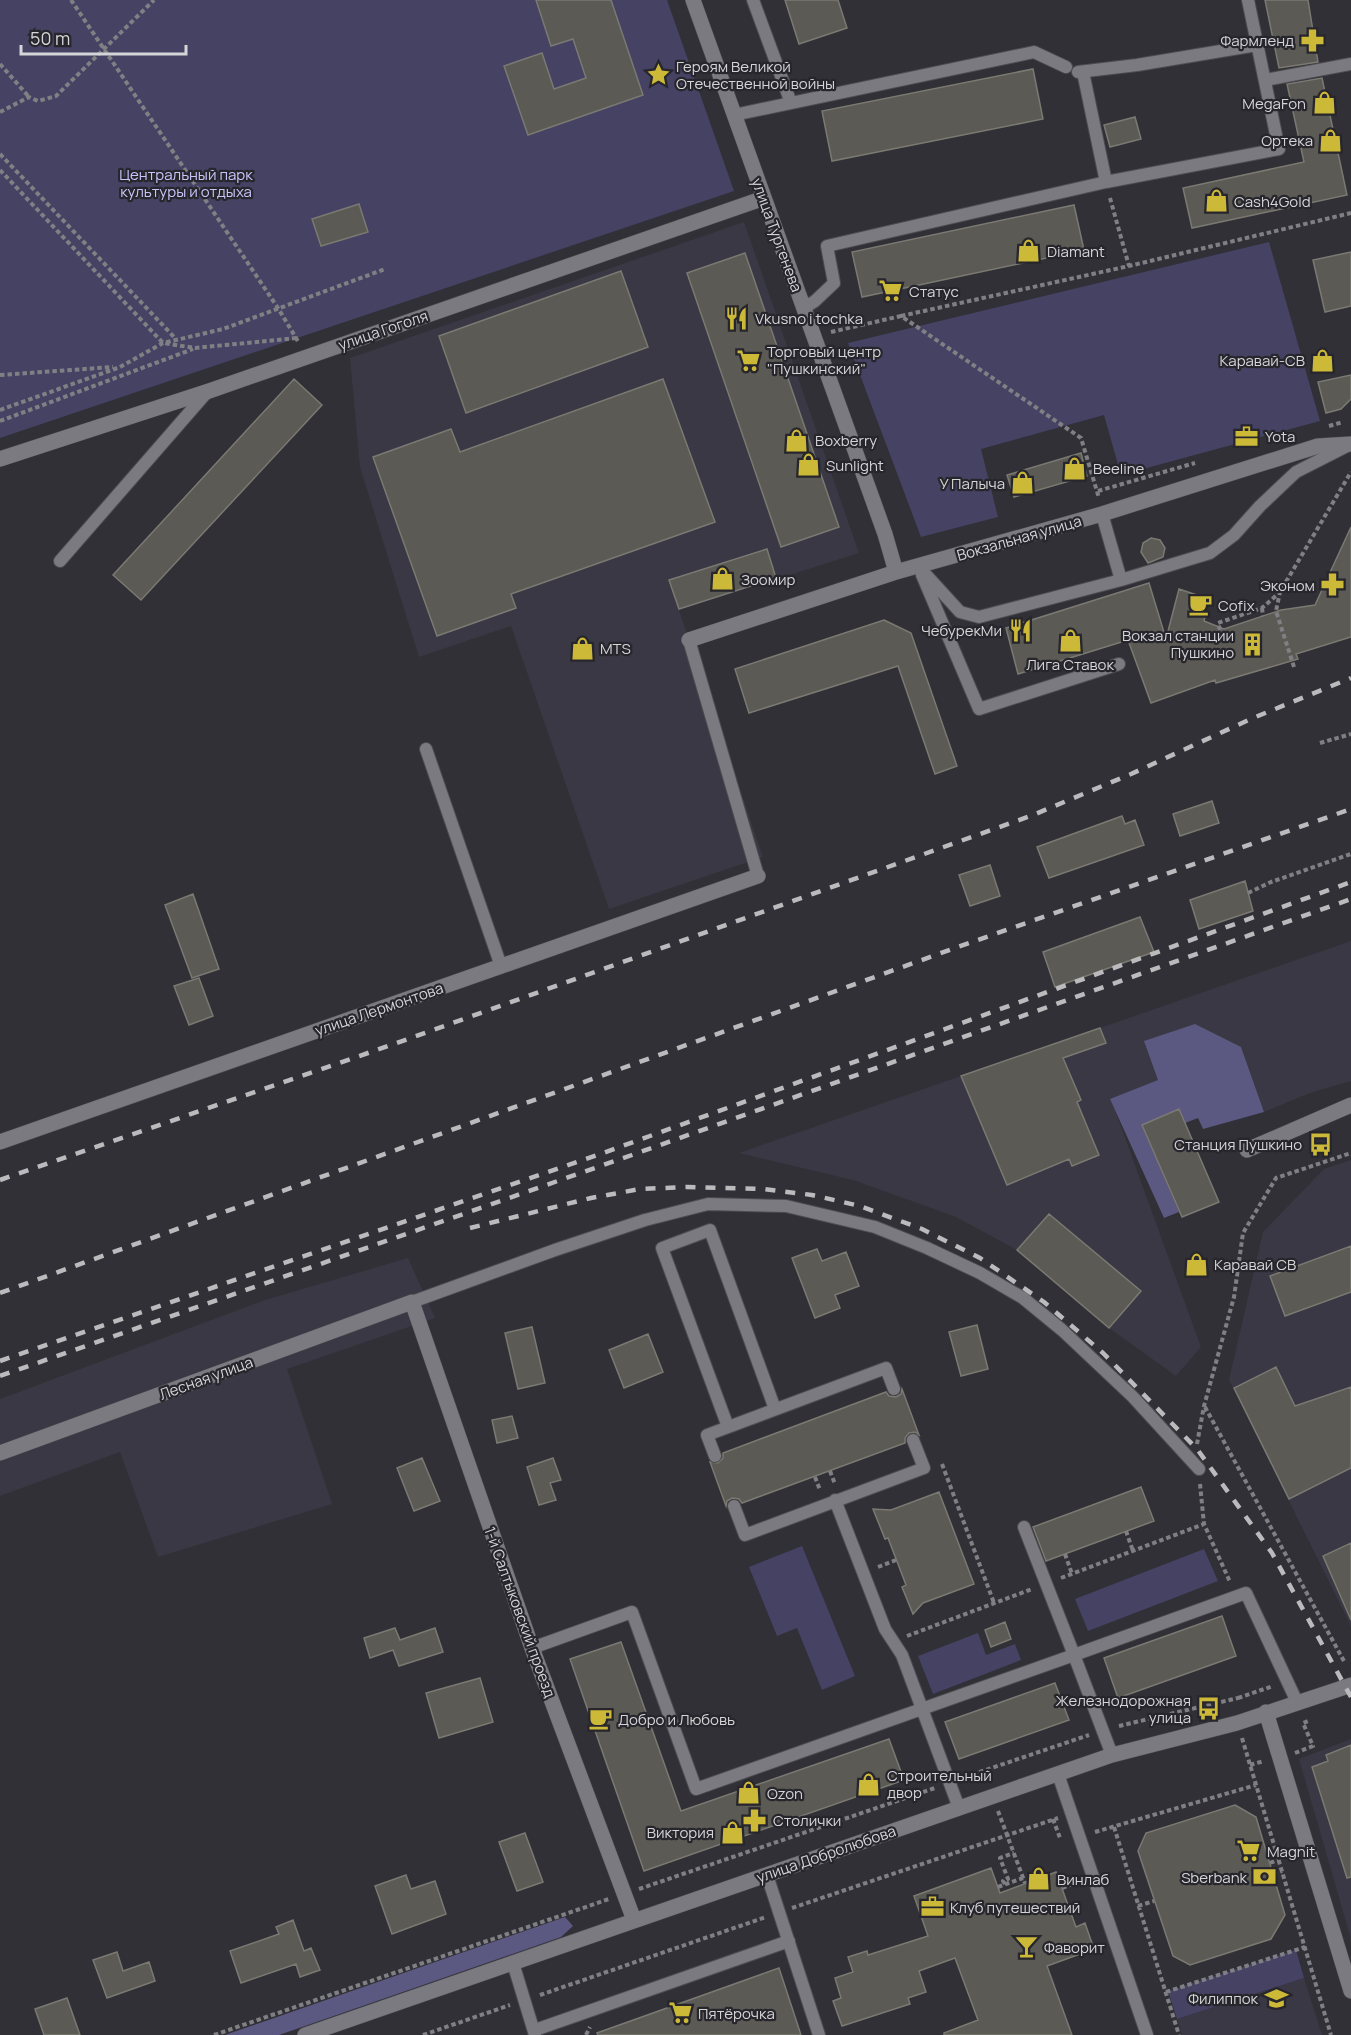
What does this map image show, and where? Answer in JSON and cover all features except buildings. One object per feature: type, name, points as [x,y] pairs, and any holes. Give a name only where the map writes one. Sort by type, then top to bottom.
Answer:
[{"type":"street","name":"улица Тургенева","points":[[693,0],[885,534],[896,572]]},
{"type":"street","name":"улица Гоголя","points":[[0,459],[209,391],[764,198]]},
{"type":"street","name":"Вокзальная улица","points":[[689,640],[896,572],[1102,514],[1318,446],[1350,444]]},
{"type":"street","name":"улица Лермонтова","points":[[0,1142],[758,876]]},
{"type":"street","points":[[1247,1149],[1351,1105]]},
{"type":"street","name":"Лесная улица","points":[[0,1453],[412,1302]]},
{"type":"street","name":"1-й Салтыковский проезд","points":[[412,1302],[532,1648],[634,1920]]},
{"type":"street","name":"улица Добролюбова","points":[[305,2035],[1112,1755],[1237,1723],[1351,1685]]},
{"type":"street","points":[[1266,1712],[1351,1991]]},
{"type":"lane","points":[[753,0],[790,103]]},
{"type":"lane","points":[[804,308],[834,283],[827,246],[1106,182],[1280,149],[1248,0]]},
{"type":"lane","points":[[1106,182],[1080,72],[1257,45]]},
{"type":"lane","points":[[735,116],[1034,52],[1066,67]]},
{"type":"lane","points":[[1265,80],[1351,64]]},
{"type":"lane","points":[[60,561],[209,391]]},
{"type":"lane","points":[[918,566],[960,612],[979,617],[1121,580],[1210,553],[1234,535],[1260,506],[1296,472],[1350,444]]},
{"type":"lane","points":[[1102,514],[1121,580]]},
{"type":"lane","points":[[918,566],[980,709],[1119,664]]},
{"type":"lane","points":[[689,640],[758,876]]},
{"type":"lane","points":[[426,749],[501,966]]},
{"type":"lane","points":[[412,1302],[555,1250],[645,1220],[687,1209],[708,1204],[786,1206],[875,1227],[980,1273],[1023,1298],[1062,1330],[1133,1397],[1199,1470]]},
{"type":"lane","points":[[728,1427],[662,1248],[672,1244],[710,1230],[775,1409]]},
{"type":"lane","points":[[714,1456],[707,1435],[775,1409],[886,1368],[894,1389]]},
{"type":"lane","points":[[734,1506],[745,1535],[924,1468],[913,1440]]},
{"type":"lane","points":[[835,1500],[885,1629],[902,1655],[959,1808]]},
{"type":"lane","points":[[1024,1527],[1112,1755]]},
{"type":"lane","points":[[532,1648],[632,1612],[696,1790],[1246,1593],[1297,1702]]},
{"type":"lane","points":[[1058,1774],[1147,2035]]},
{"type":"lane","points":[[767,1875],[819,2035]]},
{"type":"lane","points":[[513,1963],[535,2032],[789,1941]]},
{"type":"path","points":[[0,170],[164,343],[195,348],[297,338],[71,0]]},
{"type":"path","points":[[0,64],[28,97],[38,101],[56,96],[154,0]]},
{"type":"path","points":[[0,112],[28,97]]},
{"type":"path","points":[[0,154],[177,340]]},
{"type":"path","points":[[1106,182],[1129,266]]},
{"type":"path","points":[[827,333],[1129,266],[1351,213]]},
{"type":"path","points":[[0,410],[120,367],[164,343],[223,328],[385,269]]},
{"type":"path","points":[[901,316],[1081,438],[1098,490],[1102,514]]},
{"type":"path","points":[[0,421],[195,348]]},
{"type":"path","points":[[0,375],[120,367]]},
{"type":"path","points":[[1220,630],[1218,623],[1262,608],[1280,592],[1351,472]]},
{"type":"path","points":[[1280,592],[1276,611],[1294,667]]},
{"type":"path","points":[[1262,608],[1263,616]]},
{"type":"path","points":[[1320,743],[1351,734]]},
{"type":"path","points":[[1248,893],[1271,882],[1351,854]]},
{"type":"path","points":[[1237,1597],[1204,1524],[1197,1449],[1204,1406],[1234,1297],[1243,1233],[1276,1178],[1351,1153]]},
{"type":"path","points":[[1204,1406],[1346,1663]]},
{"type":"path","points":[[919,1455],[936,1449],[994,1604]]},
{"type":"path","points":[[815,1477],[821,1494],[837,1487],[830,1471]]},
{"type":"path","points":[[1126,1531],[1133,1551]]},
{"type":"path","points":[[1065,1554],[1072,1574]]},
{"type":"path","points":[[878,1567],[896,1560]]},
{"type":"path","points":[[214,2035],[1102,1731],[1238,1698],[1276,1685],[1271,1675]]},
{"type":"path","points":[[1238,1698],[1237,1723],[1331,2035]]},
{"type":"path","points":[[1250,1765],[1280,1758],[1313,1746],[1303,1722],[1313,1719]]},
{"type":"path","points":[[1080,1837],[1256,1785]]},
{"type":"path","points":[[993,1796],[1025,1884]]},
{"type":"path","points":[[423,2035],[1071,1813]]},
{"type":"path","points":[[1053,1819],[1061,1841]]},
{"type":"path","points":[[1114,1827],[1179,2035]]},
{"type":"path","points":[[1005,1884],[1003,1881],[1008,1879],[1000,1858],[1014,1853]]},
{"type":"path","points":[[1270,1863],[1278,1860]]},
{"type":"path","points":[[1273,1874],[1282,1871]]},
{"type":"path","points":[[1062,1888],[1076,1883],[1072,1872]]},
{"type":"path","points":[[998,1887],[1023,1878]]},
{"type":"path","points":[[1138,1906],[1155,1901]]},
{"type":"path","points":[[1166,1992],[1305,1947]]},
{"type":"shaded area","points":[[744,222],[859,553],[679,610],[763,857],[609,909],[511,626],[419,657],[360,467],[350,358]]},
{"type":"shaded area","points":[[1351,941],[1351,1081],[1310,1093],[1264,1112],[1241,1047],[1111,1099],[1201,1347],[1176,1376],[1109,1328],[1017,1250],[956,1217],[853,1180],[739,1153]]},
{"type":"shaded area","points":[[1195,1024],[1241,1047],[1264,1112],[1203,1129],[1198,1118],[1185,1123],[1179,1109],[1142,1125],[1179,1212],[1164,1218],[1110,1099],[1158,1080],[1144,1041]]},
{"type":"shaded area","points":[[1351,1160],[1351,1626],[1229,1380],[1263,1232],[1324,1169]]},
{"type":"shaded area","points":[[408,1258],[435,1318],[287,1369],[332,1504],[158,1557],[120,1452],[0,1496],[0,1399],[265,1300]]},
{"type":"shaded area","points":[[1351,1739],[1351,1939],[1299,1759]]},
{"type":"shaded area","points":[[565,1917],[573,1926],[561,1937],[279,2035],[225,2035]]},
{"type":"shaded area","name":"Филиппок","points":[[1304,1978],[1322,2035],[1182,2035],[1177,2019]]},
{"type":"green space","name":"Центральный парк культуры и отдыха","points":[[0,0],[667,0],[734,191],[0,438]]},
{"type":"green space","points":[[1269,242],[1320,421],[1121,475],[1104,415],[981,449],[998,517],[921,537],[848,343]]},
{"type":"green space","points":[[802,1546],[855,1676],[822,1690],[797,1628],[777,1636],[749,1567]]},
{"type":"green space","points":[[1204,1549],[1218,1581],[1088,1631],[1075,1599]]},
{"type":"green space","points":[[978,1633],[986,1655],[1015,1644],[1021,1660],[933,1694],[918,1656]]},
{"type":"green space","points":[[1296,1950],[1304,1978],[1177,2019],[1168,1991]]},
{"type":"railway","points":[[0,1180],[394,1044],[1033,815],[1131,774],[1253,718],[1351,678]]},
{"type":"railway","points":[[0,1293],[955,948],[1351,809]]},
{"type":"railway","points":[[0,1361],[603,1153],[1351,882]]},
{"type":"railway","points":[[0,1376],[632,1155],[1351,899]]},
{"type":"railway","points":[[470,1228],[591,1198],[640,1189],[687,1187],[764,1189],[812,1195],[860,1206],[922,1229],[980,1258],[1044,1302],[1103,1353],[1197,1449],[1272,1553],[1351,1697]]},
{"type":"place","name":"Фармленд","points":[[1312,40]]},
{"type":"place","name":"Героям Великой Отечественной войны","points":[[658,75]]},
{"type":"place","name":"MegaFon","points":[[1324,103]]},
{"type":"place","name":"Ортека","points":[[1331,140]]},
{"type":"place","name":"Cash4Gold","points":[[1216,201]]},
{"type":"place","name":"Diamant","points":[[1029,251]]},
{"type":"place","name":"Статус","points":[[891,291]]},
{"type":"place","name":"Vkusno i tochka","points":[[737,318]]},
{"type":"place","name":"Торговый центр \"Пушкинский\"","points":[[749,360]]},
{"type":"place","name":"Каравай-СВ","points":[[1323,360]]},
{"type":"place","name":"Yota","points":[[1247,436]]},
{"type":"place","name":"Boxberry","points":[[797,440]]},
{"type":"place","name":"Sunlight","points":[[808,465]]},
{"type":"place","name":"Beeline","points":[[1075,468]]},
{"type":"place","name":"У Палыча","points":[[1023,483]]},
{"type":"place","name":"Зоомир","points":[[723,579]]},
{"type":"place","name":"Эконом","points":[[1333,585]]},
{"type":"place","name":"Cofix","points":[[1200,605]]},
{"type":"place","name":"ЧебурекМи","points":[[1020,630]]},
{"type":"place","name":"Лига Ставок","points":[[1070,640]]},
{"type":"place","name":"Вокзал станции Пушкино","points":[[1252,644]]},
{"type":"place","name":"MTS","points":[[582,648]]},
{"type":"place","name":"Станция Пушкино","points":[[1320,1144]]},
{"type":"place","name":"Каравай СВ","points":[[1196,1264]]},
{"type":"place","name":"Железнодорожная улица","points":[[1209,1709]]},
{"type":"place","name":"Добро и Любовь","points":[[600,1719]]},
{"type":"place","name":"Строительный двор","points":[[869,1784]]},
{"type":"place","name":"Ozon","points":[[749,1793]]},
{"type":"place","name":"Столички","points":[[755,1820]]},
{"type":"place","name":"Виктория","points":[[732,1832]]},
{"type":"place","name":"Magnit","points":[[1249,1851]]},
{"type":"place","name":"Sberbank","points":[[1265,1877]]},
{"type":"place","name":"Винлаб","points":[[1039,1879]]},
{"type":"place","name":"Клуб путешествий","points":[[932,1907]]},
{"type":"place","name":"Фаворит","points":[[1026,1947]]},
{"type":"place","name":"Филиппок","points":[[1276,1998]]},
{"type":"place","name":"Пятёрочка","points":[[680,2013]]}]
